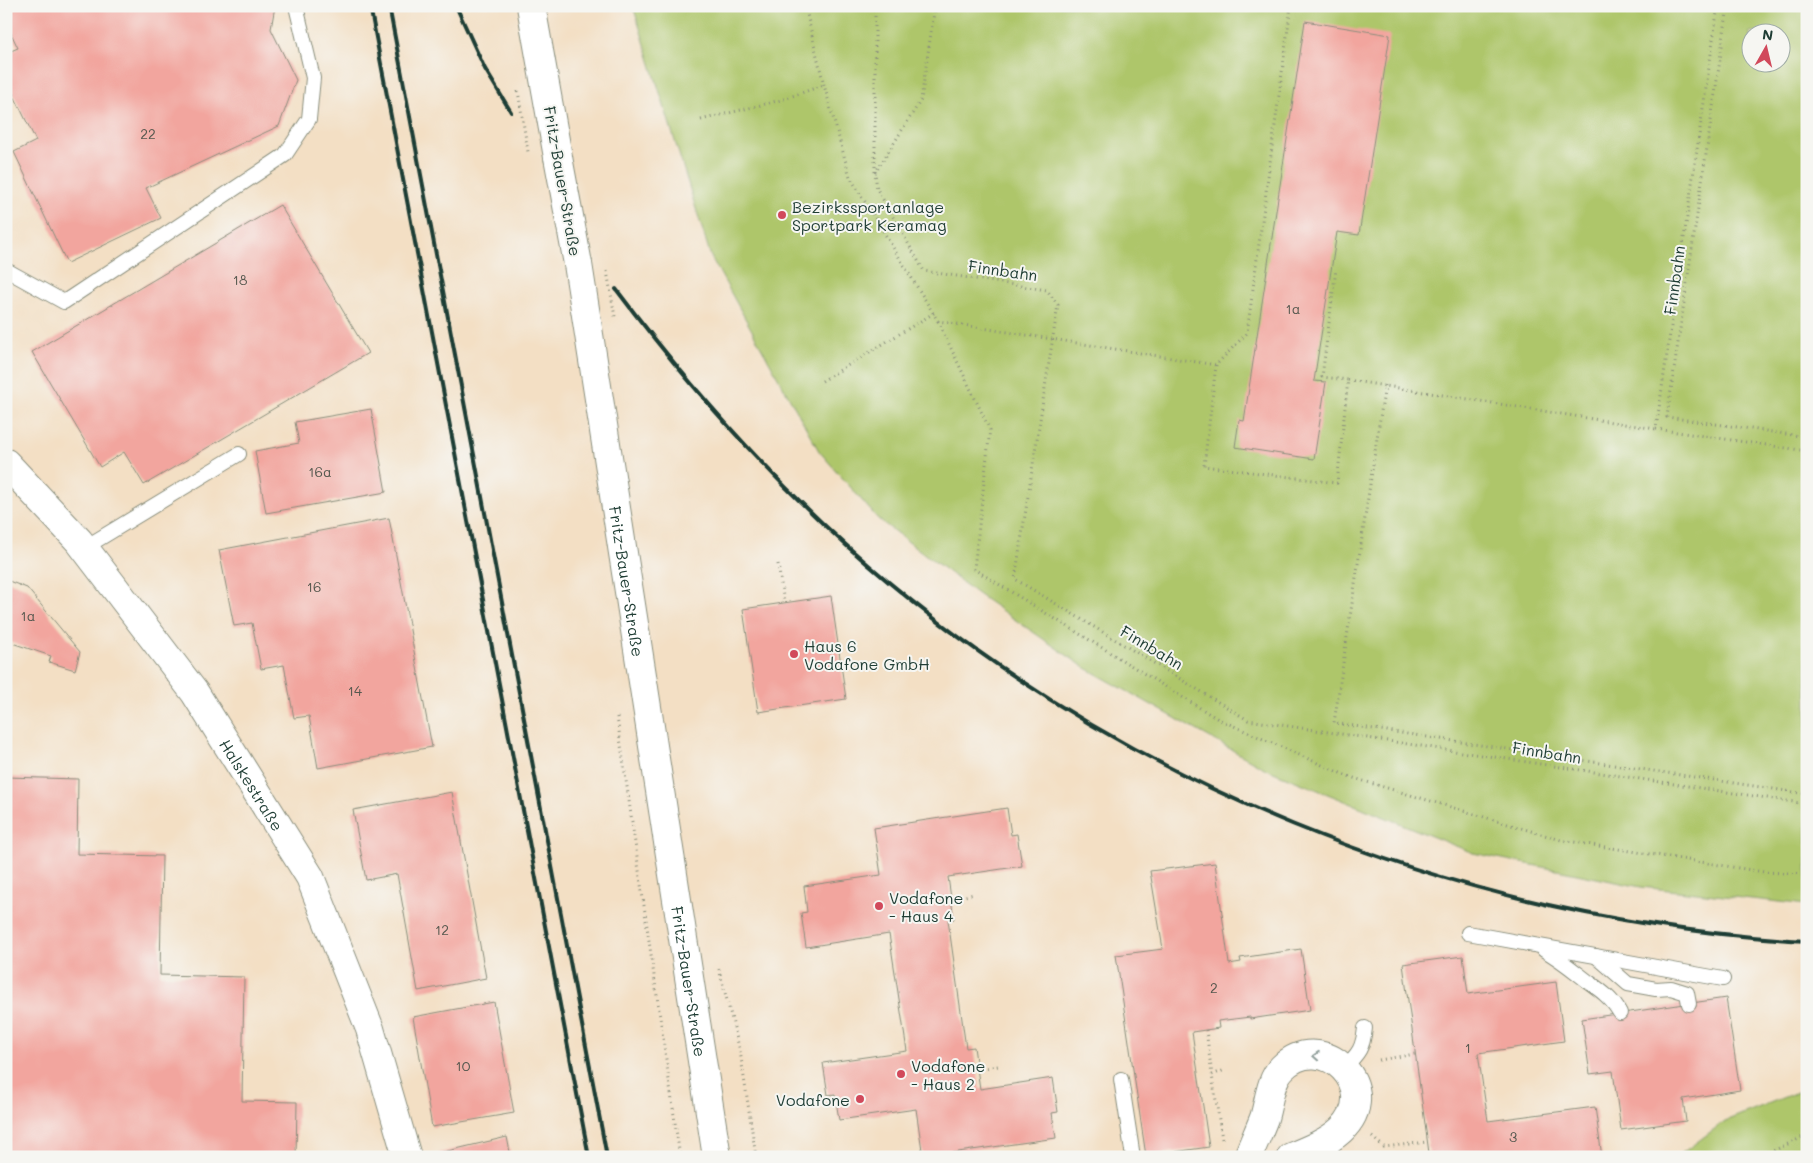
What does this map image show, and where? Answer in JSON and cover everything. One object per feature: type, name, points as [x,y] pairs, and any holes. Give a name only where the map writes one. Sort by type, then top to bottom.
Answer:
[{"type":"main road","name":"Fritz-Bauer-Straße","points":[[531,6],[578,264],[717,1157]]},
{"type":"main road","name":"Halskestraße","points":[[6,463],[84,548],[195,693],[310,877],[370,1029],[407,1157]]},
{"type":"main road","points":[[1236,1152],[1263,1119],[1274,1080],[1282,1068],[1293,1060],[1306,1055],[1320,1055],[1333,1059],[1344,1068],[1352,1079],[1356,1092],[1356,1106],[1331,1148],[1296,1156]]},
{"type":"lane","points":[[6,270],[64,302],[285,155],[309,119],[313,78],[296,6]]},
{"type":"lane","points":[[84,548],[239,454]]},
{"type":"lane","points":[[1468,933],[1722,979]]},
{"type":"lane","points":[[1532,944],[1560,959],[1605,994],[1616,1004],[1620,1013]]},
{"type":"lane","points":[[1596,956],[1628,984],[1656,989],[1670,988],[1687,993],[1690,1004]]},
{"type":"lane","points":[[1344,1068],[1355,1058],[1363,1044],[1365,1028]]},
{"type":"lane","points":[[1121,1079],[1133,1157]]},
{"type":"path","points":[[805,6],[824,85],[850,177],[938,320],[990,430],[974,569],[1218,719],[1347,776],[1561,840],[1764,872],[1807,874]]},
{"type":"path","name":"Finnbahn","points":[[875,6],[875,173],[877,189],[924,271],[1047,290],[1058,305],[1015,579],[1248,720],[1807,804]]},
{"type":"path","points":[[875,173],[921,100],[935,6]]},
{"type":"path","points":[[1291,6],[1247,333],[1216,366],[1204,466],[1337,483],[1348,380]]},
{"type":"path","points":[[1656,429],[1718,6]]},
{"type":"path","name":"Finnbahn","points":[[1728,6],[1666,417],[1807,437]]},
{"type":"path","points":[[701,120],[781,100],[824,85]]},
{"type":"path","points":[[518,91],[529,159]]},
{"type":"path","points":[[1336,268],[1322,377],[1385,385],[1656,429],[1807,451]]},
{"type":"path","points":[[822,382],[934,313]]},
{"type":"path","points":[[938,320],[1216,366]]},
{"type":"path","points":[[1385,385],[1334,723],[1807,794]]},
{"type":"path","points":[[778,564],[784,603]]},
{"type":"path","points":[[616,711],[680,1157]]},
{"type":"path","points":[[951,899],[974,894]]},
{"type":"path","points":[[1206,1030],[1212,1074],[1236,1152]]},
{"type":"path","points":[[977,1069],[998,1066]]},
{"type":"path","points":[[1212,1074],[1225,1070]]},
{"type":"path","points":[[1350,1119],[1384,1147],[1427,1142]]},
{"type":"path","points":[[1760,1157],[1807,1135]]},
{"type":"green space","points":[[633,6],[1807,6],[1807,905],[1641,887],[1473,853],[1266,769],[1084,667],[979,595],[878,519],[819,451],[711,257]]},
{"type":"green space","points":[[1807,1088],[1807,1157],[1677,1157],[1725,1121]]},
{"type":"building","points":[[6,6],[275,6],[271,29],[296,80],[279,126],[146,188],[161,218],[67,263],[14,152],[36,141],[6,79],[6,53],[18,48],[6,23]]},
{"type":"building","points":[[1305,21],[1390,35],[1359,235],[1337,232],[1314,381],[1326,382],[1314,459],[1235,447],[1239,420],[1244,421]]},
{"type":"building","points":[[280,205],[368,353],[144,485],[124,452],[100,467],[32,352]]},
{"type":"building","points":[[371,409],[386,492],[266,513],[255,451],[299,443],[295,422]]},
{"type":"building","points":[[389,518],[432,747],[318,768],[309,716],[294,718],[284,665],[261,669],[252,623],[234,626],[219,550]]},
{"type":"building","points":[[6,580],[27,588],[80,652],[75,670],[49,662],[51,656],[6,641]]},
{"type":"building","name":"Haus 6 Vodafone GmbH","points":[[831,596],[846,699],[758,712],[743,609]]},
{"type":"building","points":[[6,777],[78,779],[77,854],[162,856],[160,975],[244,977],[242,1101],[297,1102],[296,1157],[6,1157]]},
{"type":"building","points":[[452,792],[486,978],[418,991],[397,874],[366,880],[353,810]]},
{"type":"building","points":[[1007,808],[1011,835],[1017,834],[1022,866],[948,877],[954,919],[948,920],[966,1048],[974,1047],[980,1089],[1053,1078],[1058,1112],[1052,1113],[1056,1138],[923,1157],[916,1109],[839,1120],[835,1094],[828,1095],[823,1063],[907,1051],[889,934],[806,947],[801,913],[807,912],[804,886],[881,875],[874,828]]},
{"type":"building","points":[[1215,863],[1229,964],[1241,962],[1240,958],[1301,949],[1310,1010],[1250,1019],[1250,1017],[1218,1021],[1219,1028],[1192,1032],[1209,1147],[1146,1156],[1116,955],[1163,949],[1150,871]]},
{"type":"building","points":[[1463,956],[1468,994],[1556,982],[1564,1041],[1478,1053],[1488,1121],[1595,1107],[1602,1157],[1411,1157],[1429,1153],[1403,964]]},
{"type":"building","points":[[1726,998],[1740,1090],[1683,1099],[1686,1121],[1621,1130],[1613,1071],[1590,1074],[1582,1019]]},
{"type":"building","points":[[494,1002],[514,1113],[432,1127],[413,1017]]},
{"type":"building","points":[[507,1137],[511,1157],[440,1157],[439,1153]]},
{"type":"railway","points":[[370,6],[589,1157]]},
{"type":"railway","points":[[389,6],[607,1157]]},
{"type":"railway","points":[[456,6],[485,69],[511,112]]},
{"type":"railway","points":[[616,289],[697,391],[784,486],[847,546],[949,630],[1058,704],[1173,769],[1293,824],[1417,869],[1545,904],[1675,928],[1807,941]]},
{"type":"place","name":"Bezirkssportanlage Sportpark Keramag","points":[[782,215]]},
{"type":"place","name":"Haus 6 Vodafone GmbH","points":[[794,654]]},
{"type":"place","name":"Vodafone - Haus 4","points":[[879,906]]},
{"type":"place","name":"Vodafone - Haus 2","points":[[901,1074]]},
{"type":"place","name":"Vodafone","points":[[860,1099]]}]
